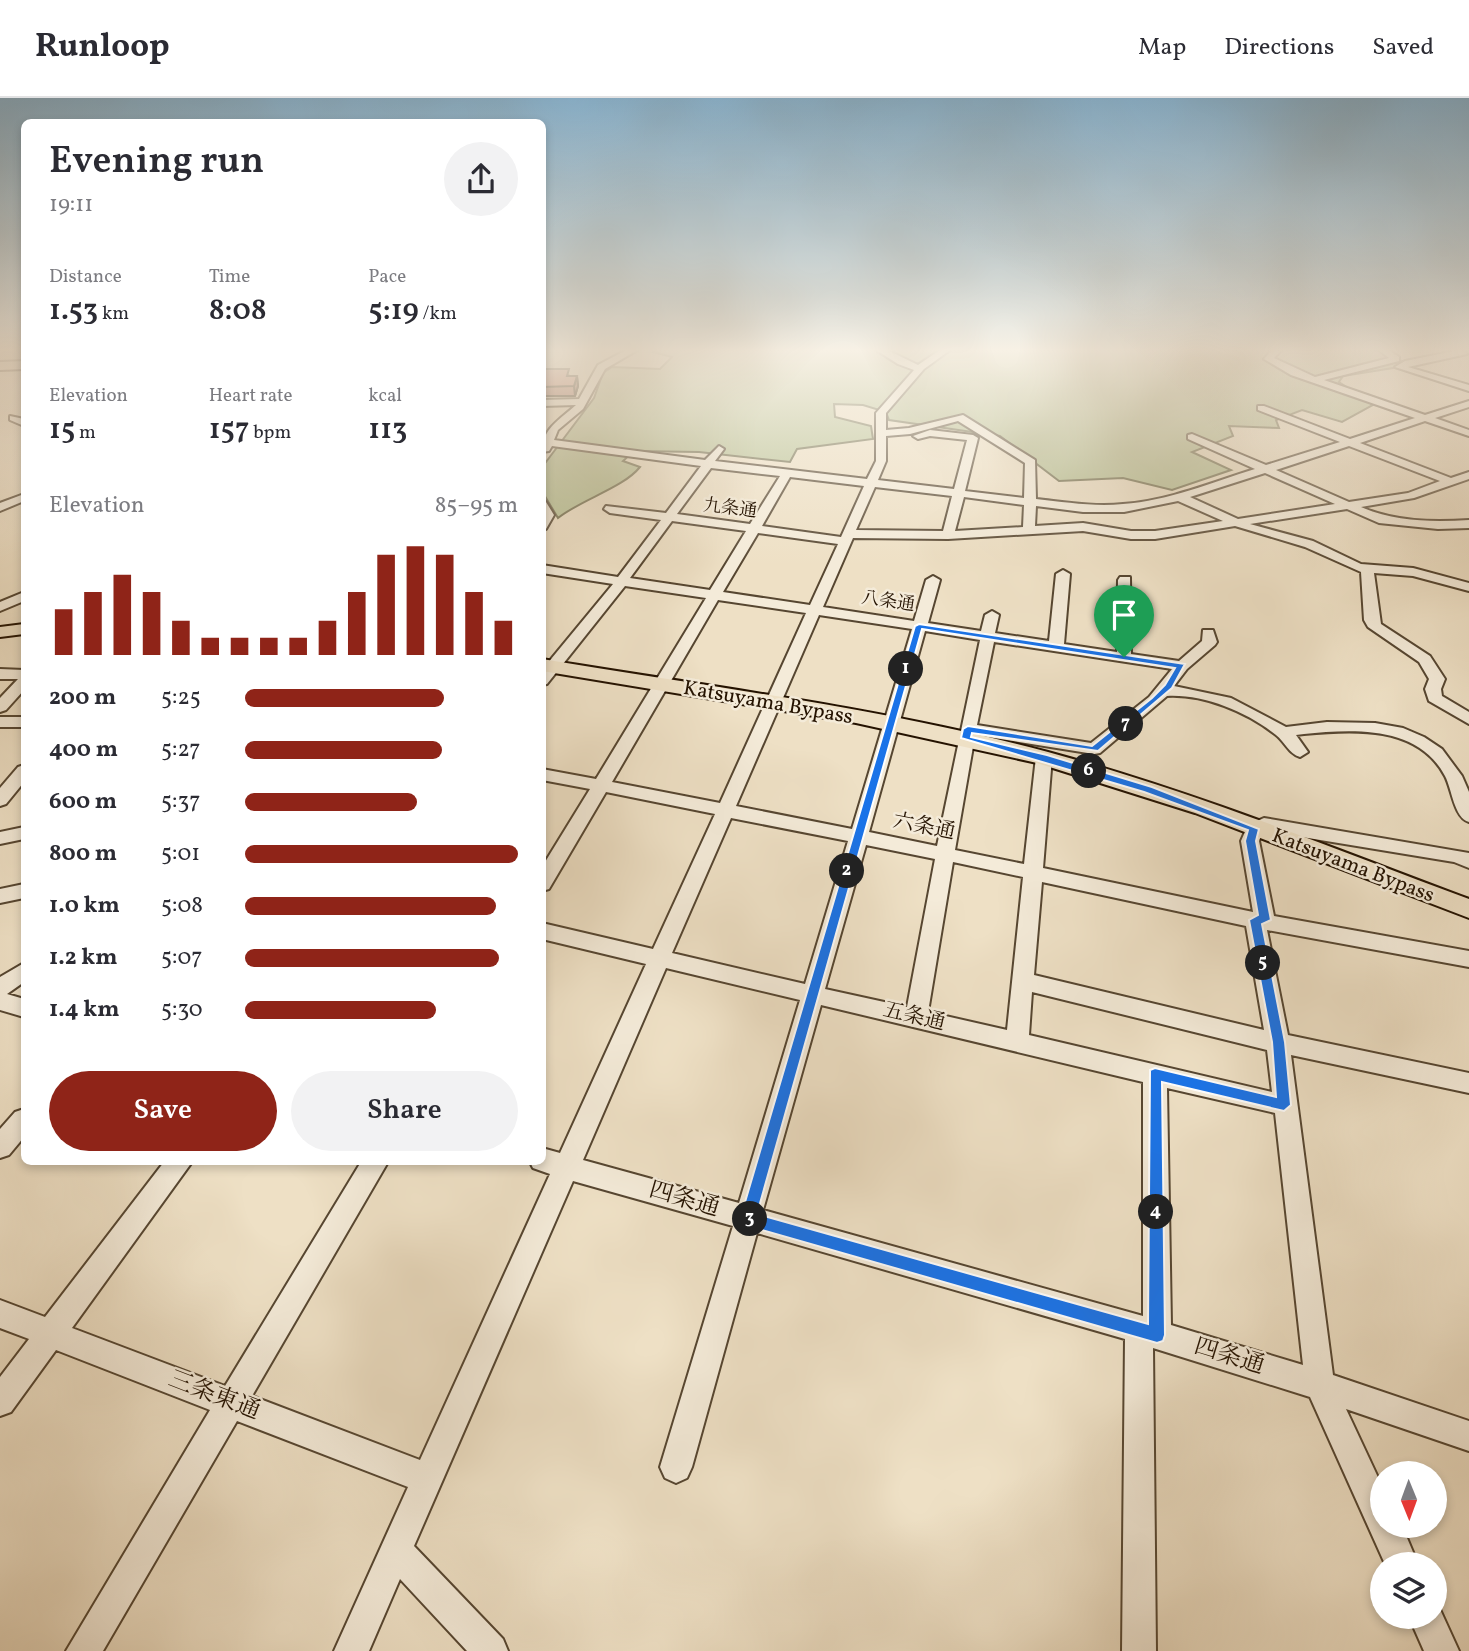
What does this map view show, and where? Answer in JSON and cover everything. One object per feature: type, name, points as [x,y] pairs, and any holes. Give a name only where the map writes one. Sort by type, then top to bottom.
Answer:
[{"type":"main road","points":[[0,632],[21,629]]},
{"type":"main road","name":"Katsuyama Bypass","points":[[546,671],[660,685],[891,724],[967,734],[1148,789],[1469,909]]},
{"type":"street","points":[[564,420],[546,441],[787,473],[1106,509],[1145,505],[1179,497],[1414,420]]},
{"type":"street","points":[[351,1651],[428,1479],[555,1163],[660,958],[881,461],[882,420]]},
{"type":"street","points":[[881,437],[941,420]]},
{"type":"street","points":[[965,420],[1031,462],[1029,531]]},
{"type":"street","points":[[1293,420],[1452,482]]},
{"type":"street","points":[[1434,420],[1469,433]]},
{"type":"street","points":[[881,437],[908,438],[930,433],[973,438],[948,535]]},
{"type":"street","points":[[1192,437],[1384,520],[1469,524]]},
{"type":"street","points":[[546,671],[621,582],[719,449]]},
{"type":"street","points":[[546,877],[787,473]]},
{"type":"street","name":"九条通","points":[[610,509],[753,529],[846,538],[1083,527],[1130,535],[1155,535],[1355,507],[1410,496],[1469,475]]},
{"type":"street","points":[[0,507],[21,497]]},
{"type":"street","points":[[1179,497],[1237,523],[1300,541],[1367,570],[1413,572],[1469,587]]},
{"type":"street","name":"八条通","points":[[546,570],[1182,666]]},
{"type":"street","points":[[1367,570],[1371,620],[1375,626],[1425,659],[1437,679],[1433,689],[1435,698],[1469,719]]},
{"type":"street","points":[[1056,647],[1063,574]]},
{"type":"street","points":[[676,1467],[933,580]]},
{"type":"street","points":[[1124,657],[1125,580]]},
{"type":"street","points":[[0,607],[21,597]]},
{"type":"street","points":[[916,1017],[967,734],[992,615]]},
{"type":"street","points":[[967,734],[1094,749],[1163,691],[1174,673],[1210,642],[1209,633]]},
{"type":"street","points":[[0,674],[21,674]]},
{"type":"street","points":[[0,707],[21,684]]},
{"type":"street","points":[[1163,691],[1208,696],[1256,715],[1283,732],[1300,752]]},
{"type":"street","points":[[0,723],[21,722]]},
{"type":"street","points":[[1283,732],[1329,726],[1363,726],[1393,731],[1419,740],[1452,771],[1469,816]]},
{"type":"street","points":[[1017,1041],[1044,758]]},
{"type":"street","points":[[0,800],[21,775]]},
{"type":"street","name":"六条通","points":[[546,776],[1469,960]]},
{"type":"street","points":[[1370,1494],[1321,1385],[1250,841],[1254,829],[1264,824],[1457,856],[1469,861]]},
{"type":"street","points":[[0,838],[21,834]]},
{"type":"street","points":[[0,896],[21,892]]},
{"type":"street","name":"五条通","points":[[546,932],[1284,1105]]},
{"type":"street","points":[[0,988],[21,973]]},
{"type":"street","points":[[1023,981],[1278,1042],[1469,1083]]},
{"type":"street","points":[[0,1001],[21,1007]]},
{"type":"street","points":[[1139,1651],[1155,1074]]},
{"type":"street","points":[[0,1147],[21,1123]]},
{"type":"street","name":"四条通","points":[[555,1163],[1148,1332],[1321,1385],[1469,1436]]},
{"type":"street","points":[[0,1401],[177,1165]]},
{"type":"street","points":[[83,1651],[373,1165]]},
{"type":"street","name":"三条東通","points":[[0,1314],[428,1479]]},
{"type":"street","points":[[396,1551],[491,1651]]},
{"type":"street","points":[[1432,1629],[1442,1651]]},
{"type":"green space","points":[[577,420],[849,420],[871,426],[873,439],[797,449],[790,462],[699,452],[634,451],[623,461],[640,467],[633,474],[558,518],[546,498],[546,462]]},
{"type":"green space","points":[[892,420],[1276,420],[1279,428],[1229,426],[1233,436],[1192,452],[1231,470],[1172,490],[1123,478],[1059,481],[1000,436]]},
{"type":"route","points":[[919,626],[1124,657],[1182,666],[1174,673],[1169,686],[1094,749],[968,729],[966,738],[1148,789],[1254,829],[1250,841],[1265,920],[1255,920],[1278,1042],[1284,1105],[1155,1074],[1157,1335],[748,1219],[919,626]]}]
